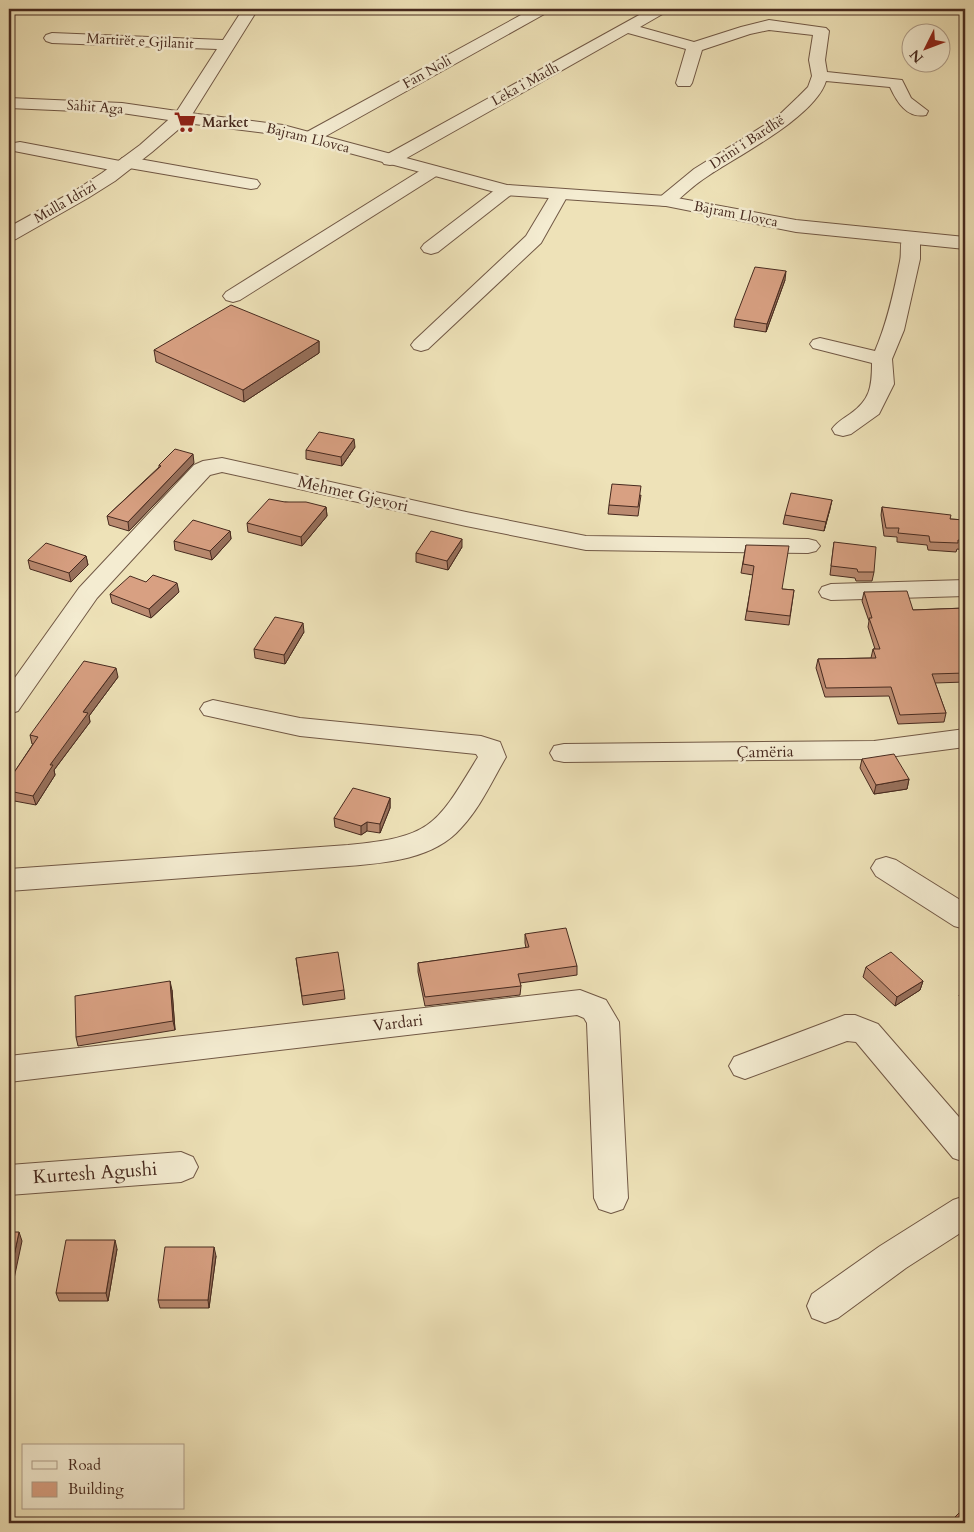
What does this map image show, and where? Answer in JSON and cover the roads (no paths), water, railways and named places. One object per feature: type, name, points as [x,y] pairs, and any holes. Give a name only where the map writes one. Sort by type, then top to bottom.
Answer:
[{"type":"street","points":[[182,117],[250,9]]},
{"type":"street","name":"Fan Noli","points":[[311,137],[421,74],[543,9]]},
{"type":"street","name":"Leka i Madh","points":[[390,160],[661,9]]},
{"type":"street","points":[[626,28],[695,47],[746,30],[769,25],[822,25],[817,60],[820,76],[896,84],[904,100],[920,111]]},
{"type":"street","name":"Martirët e Gjilanit","points":[[52,38],[228,44]]},
{"type":"street","points":[[684,83],[695,47]]},
{"type":"street","name":"Drini i Bardhë","points":[[666,201],[700,172],[782,122],[816,88],[820,76]]},
{"type":"street","name":"Sahit Aga","points":[[9,103],[122,108],[182,117]]},
{"type":"street","name":"Bajram Llovca","points":[[182,117],[283,130],[506,190],[559,195],[632,197],[666,201],[796,226],[965,243]]},
{"type":"street","name":"Mulla Idrizi","points":[[9,235],[83,194],[158,140],[182,117]]},
{"type":"street","name":"Mulla Idrizi","points":[[20,146],[125,165],[251,184]]},
{"type":"street","points":[[233,296],[432,171]]},
{"type":"street","points":[[431,248],[506,190]]},
{"type":"street","points":[[421,344],[534,239],[559,195]]},
{"type":"street","points":[[843,429],[871,409],[883,384],[882,358],[894,330],[910,259],[911,239]]},
{"type":"street","points":[[820,344],[855,354],[882,358]]},
{"type":"street","name":"Mehmet Gjevori","points":[[9,705],[88,592],[202,470],[211,466],[222,465],[466,519],[586,543],[808,546]]},
{"type":"street","points":[[832,592],[965,588]]},
{"type":"street","points":[[9,880],[173,870],[365,853],[408,846],[432,837],[450,824],[492,757],[490,749],[481,745],[300,727],[213,709]]},
{"type":"street","name":"Çamëria","points":[[564,752],[874,750],[965,738]]},
{"type":"street","points":[[886,868],[965,918]]},
{"type":"street","name":"Vardari","points":[[9,1069],[580,1002],[595,1009],[603,1022],[611,1198]]},
{"type":"street","points":[[745,1066],[845,1028],[855,1028],[867,1033],[965,1148]]},
{"type":"street","name":"Kurtesh Agushi","points":[[9,1180],[181,1167]]},
{"type":"street","points":[[825,1306],[893,1257],[965,1211]]},
{"type":"place","name":"Market","points":[[185,122]]}]
